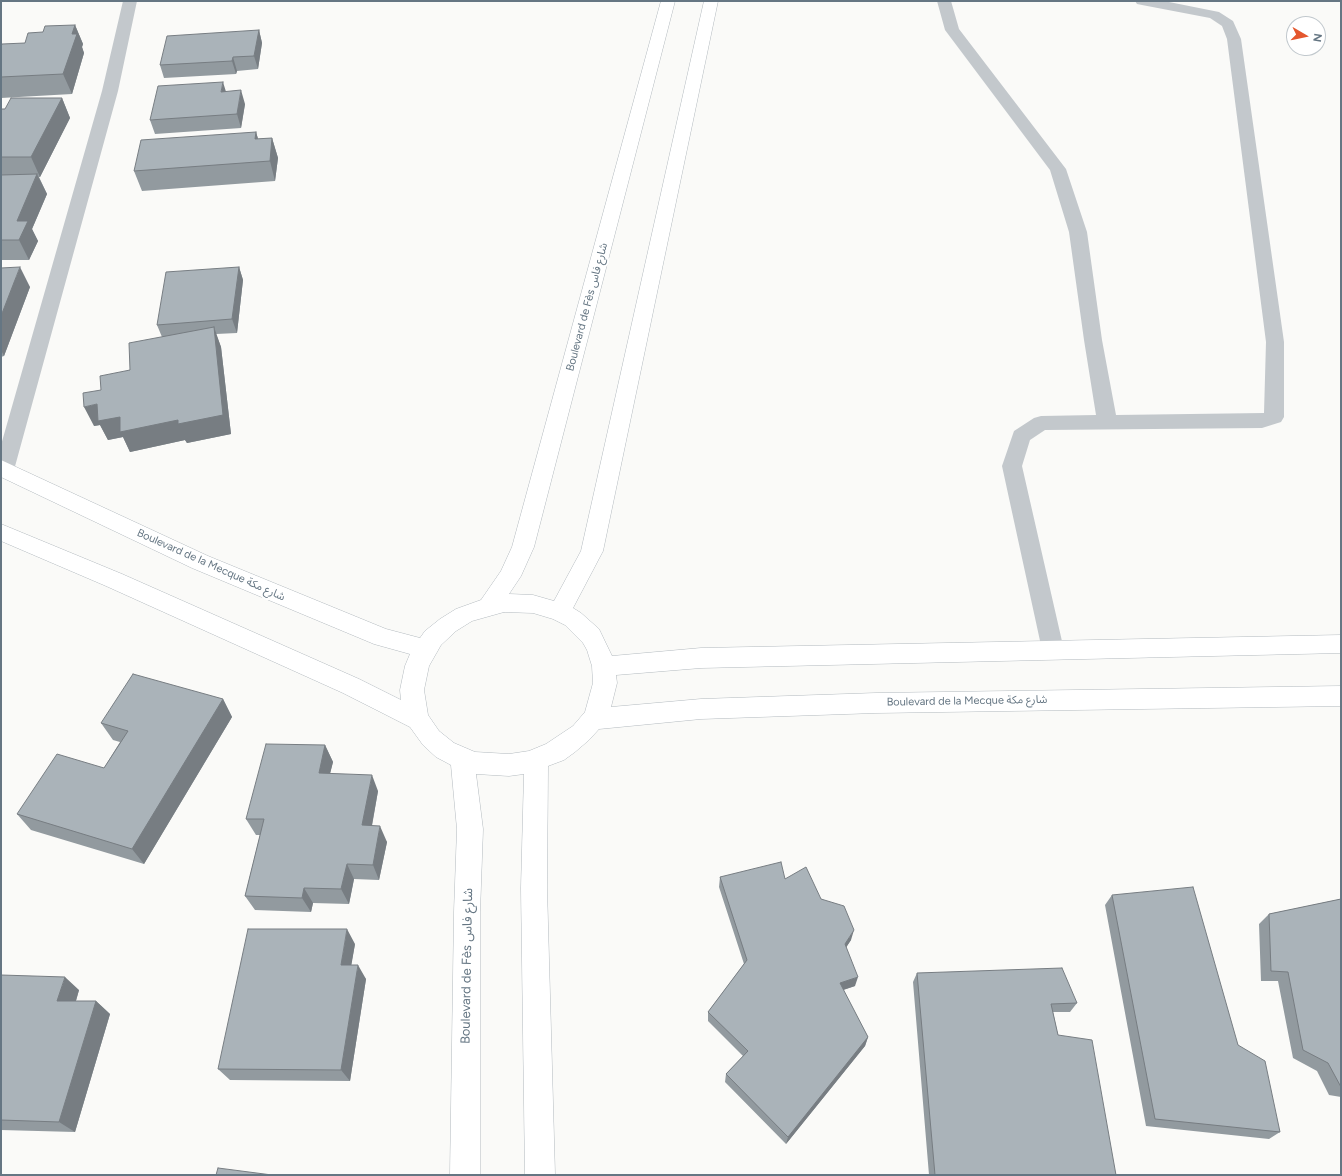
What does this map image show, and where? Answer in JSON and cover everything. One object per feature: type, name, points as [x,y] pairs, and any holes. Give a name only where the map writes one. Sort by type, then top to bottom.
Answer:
[{"type":"main road","name":"Boulevard de Fès شارع فاس","points":[[489,606],[510,576],[523,547],[668,1]]},
{"type":"main road","points":[[560,612],[592,551],[711,1]]},
{"type":"main road","name":"Boulevard de la Mecque شارع مكة","points":[[3,469],[207,564],[382,637],[426,649]]},
{"type":"main road","points":[[1,532],[114,580],[344,683],[418,720]]},
{"type":"main road","points":[[504,603],[533,604],[560,612],[573,619],[591,636],[598,648],[604,666],[604,689],[599,707],[593,719],[581,733],[555,752],[536,760],[516,765],[495,766],[481,764],[450,753],[436,742],[418,720],[414,708],[413,684],[417,666],[433,638],[453,622],[470,612],[489,606],[504,603]]},
{"type":"main road","points":[[604,666],[689,658],[1341,644]]},
{"type":"main road","name":"Boulevard de la Mecque شارع مكة","points":[[593,719],[701,709],[876,703],[1341,696]]},
{"type":"main road","name":"Boulevard de Fès شارع فاس","points":[[462,758],[470,829],[467,912],[465,1175]]},
{"type":"main road","points":[[536,760],[534,888],[540,1175]]},
{"type":"street","points":[[3,469],[110,90],[130,1]]},
{"type":"street","points":[[944,1],[952,30],[1058,169],[1078,232],[1106,422]]},
{"type":"street","points":[[1053,650],[1012,466],[1021,436],[1041,423],[1262,421],[1274,417],[1275,342],[1234,39],[1228,24],[1214,15],[1142,1]]},
{"type":"building","points":[[75,25],[72,34],[77,34],[63,74],[1,77],[2,44],[25,43],[28,33],[43,32],[45,26]]},
{"type":"building","points":[[259,30],[254,56],[233,57],[232,61],[160,65],[167,36]]},
{"type":"building","points":[[223,82],[221,92],[241,90],[237,114],[150,120],[158,86]]},
{"type":"building","points":[[11,98],[62,98],[31,157],[1,157],[1,109],[5,109]]},
{"type":"building","points":[[256,132],[255,139],[272,138],[270,161],[134,171],[141,140]]},
{"type":"building","points":[[37,174],[17,221],[28,221],[19,240],[1,240],[1,175]]},
{"type":"building","points":[[20,267],[1,316],[1,268]]},
{"type":"building","points":[[239,267],[232,319],[157,325],[166,272]]},
{"type":"building","points":[[214,327],[223,415],[178,424],[178,420],[120,432],[120,417],[98,421],[97,404],[84,407],[83,393],[101,390],[100,376],[130,370],[129,343]]},
{"type":"building","points":[[133,674],[223,699],[132,849],[17,814],[57,754],[104,768],[128,731],[101,723]]},
{"type":"building","points":[[266,744],[325,745],[319,773],[372,775],[362,825],[380,826],[373,865],[347,864],[341,889],[304,888],[302,898],[245,896],[264,819],[246,819]]},
{"type":"building","points":[[781,862],[785,879],[806,867],[821,899],[844,906],[854,930],[845,944],[858,977],[840,983],[868,1037],[788,1137],[726,1074],[748,1051],[708,1012],[747,960],[720,877]]},
{"type":"building","points":[[1193,887],[1238,1045],[1265,1061],[1280,1132],[1155,1119],[1112,895]]},
{"type":"building","points":[[1341,899],[1341,1087],[1328,1063],[1303,1050],[1288,972],[1271,971],[1269,914]]},
{"type":"building","points":[[248,929],[347,929],[341,965],[358,965],[341,1070],[218,1069]]},
{"type":"building","points":[[1062,968],[1077,1003],[1051,1004],[1058,1035],[1092,1040],[1116,1175],[935,1175],[917,973]]},
{"type":"building","points":[[1,975],[65,977],[57,1001],[96,1001],[59,1122],[1,1120]]},
{"type":"building","points":[[218,1168],[272,1175],[216,1175]]}]
